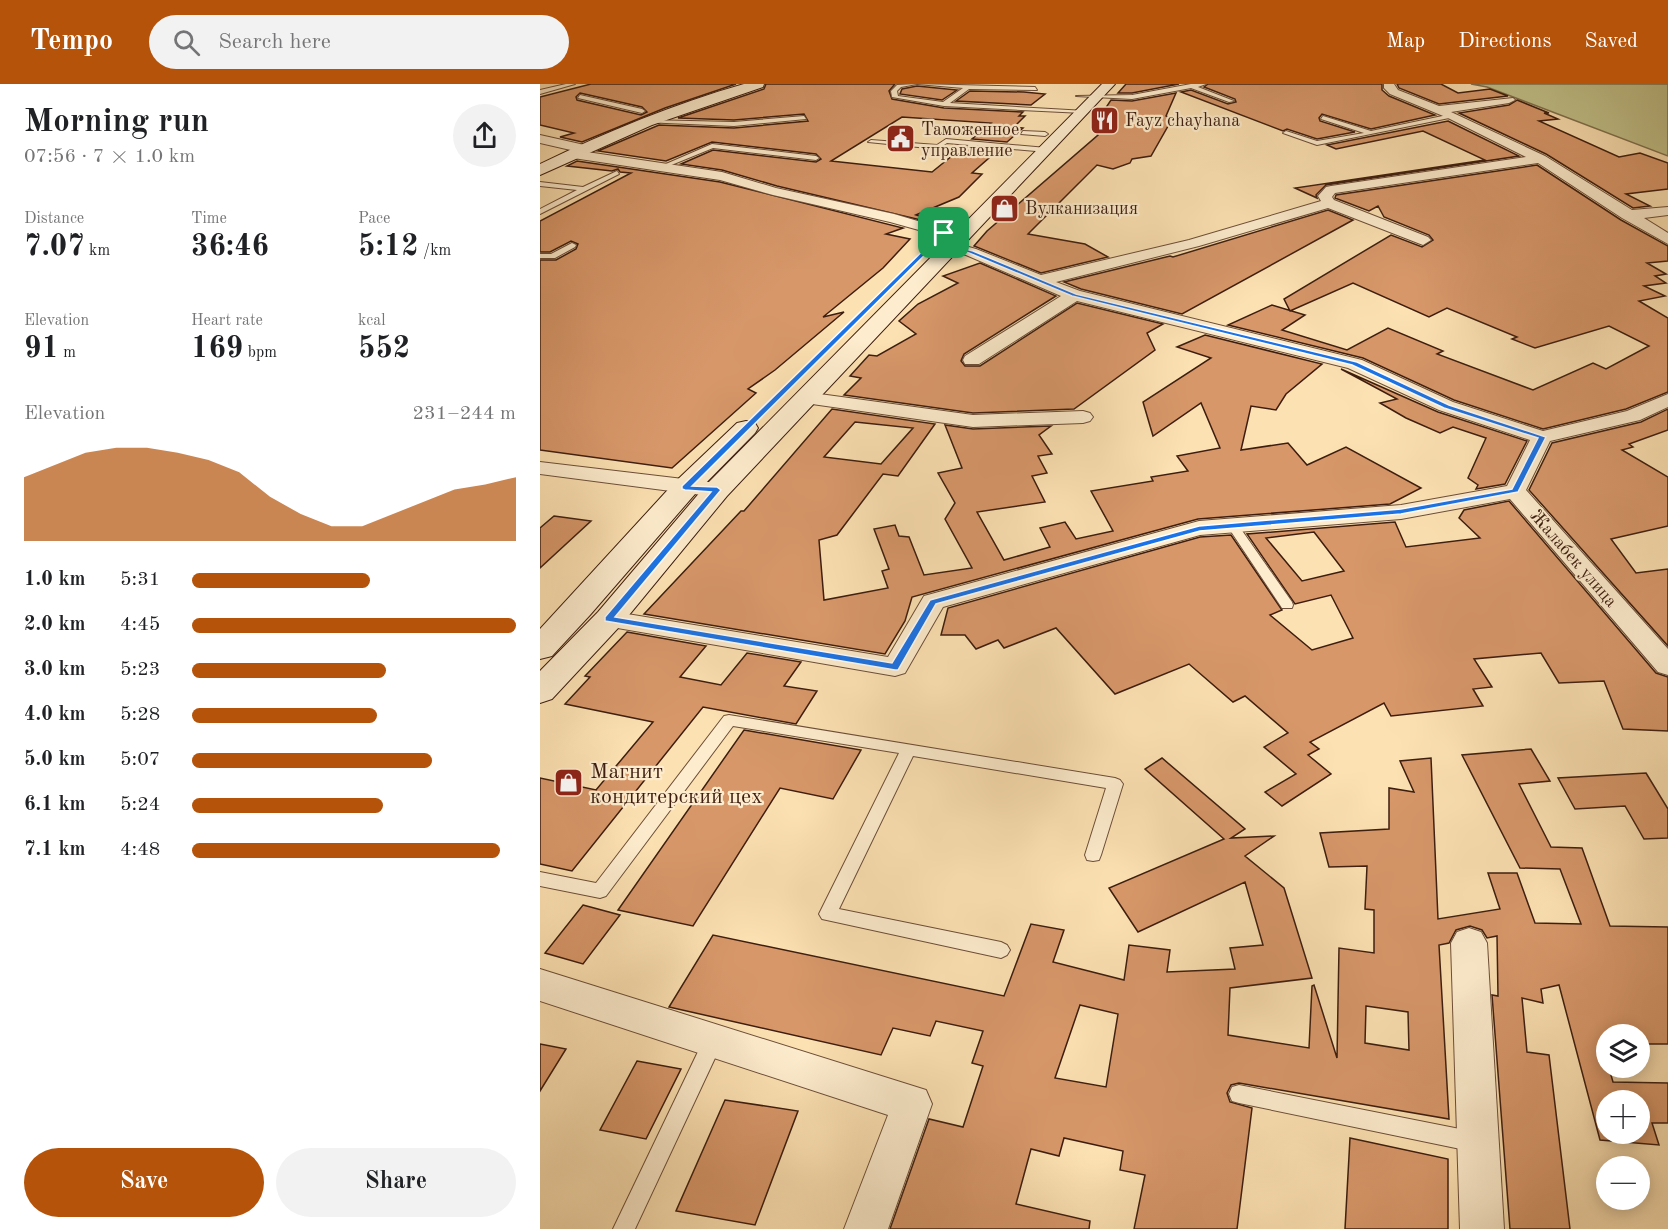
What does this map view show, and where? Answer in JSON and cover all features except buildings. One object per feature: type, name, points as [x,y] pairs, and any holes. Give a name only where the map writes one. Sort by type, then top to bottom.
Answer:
[{"type":"main road","points":[[540,170],[650,115],[758,84]]},
{"type":"main road","points":[[540,691],[609,619],[717,490],[804,398],[947,239],[1032,139],[1088,97]]},
{"type":"main road","points":[[540,648],[579,608],[685,488],[947,239]]},
{"type":"street","points":[[1389,84],[1389,88],[1394,92],[1452,116],[1540,159],[1668,239]]},
{"type":"street","points":[[1437,110],[1509,100]]},
{"type":"street","points":[[540,139],[579,152],[662,168],[722,176],[894,218],[1074,295],[1354,364],[1446,406],[1542,437],[1633,416],[1668,400]]},
{"type":"street","points":[[1329,203],[1325,196],[1331,190],[1540,159]]},
{"type":"street","points":[[1038,281],[1194,243],[1329,203],[1423,240]]},
{"type":"street","points":[[1627,215],[1668,211]]},
{"type":"street","points":[[972,360],[1074,295]]},
{"type":"street","points":[[804,398],[973,421],[1083,417]]},
{"type":"street","name":"Жалабек улица","points":[[1542,437],[1515,491],[1668,666]]},
{"type":"street","points":[[540,468],[685,488],[717,490]]},
{"type":"street","points":[[609,619],[895,667],[933,602],[1199,528],[1401,512],[1515,491]]},
{"type":"street","points":[[1469,943],[1480,1143],[1482,1229]]},
{"type":"street","points":[[540,985],[912,1104],[866,1229]]},
{"type":"lane","points":[[540,92],[572,84]]},
{"type":"lane","points":[[914,84],[899,86],[894,91],[895,97],[944,104],[1132,97],[1203,84]]},
{"type":"lane","points":[[920,84],[1035,89]]},
{"type":"lane","points":[[1191,86],[1231,101]]},
{"type":"lane","points":[[944,104],[968,87]]},
{"type":"lane","points":[[580,97],[650,115],[734,124],[804,118]]},
{"type":"lane","points":[[1286,133],[1317,143],[1452,116]]},
{"type":"lane","points":[[1323,118],[1371,133]]},
{"type":"lane","points":[[871,142],[938,147],[946,141],[1032,139]]},
{"type":"lane","points":[[662,168],[712,146],[816,158]]},
{"type":"lane","points":[[540,212],[617,173]]},
{"type":"lane","points":[[540,184],[584,189]]},
{"type":"lane","points":[[540,256],[552,256],[573,245]]},
{"type":"lane","points":[[1232,524],[1287,605]]},
{"type":"lane","points":[[540,879],[600,891],[729,720],[1114,784],[1093,855]]},
{"type":"lane","points":[[908,750],[828,914],[1001,950]]},
{"type":"lane","points":[[624,1229],[713,1041]]},
{"type":"lane","points":[[1239,1094],[1480,1143]]},
{"type":"green space","points":[[1471,84],[1668,84],[1668,156],[1487,87]]},
{"type":"place","name":"Fayz chayhana","points":[[1104,120]]},
{"type":"place","name":"Таможенное управление","points":[[900,139]]},
{"type":"place","name":"Вулканизация","points":[[1004,208]]},
{"type":"place","name":"Магнит кондитерский цех","points":[[569,783]]},
{"type":"route","points":[[944,233],[963,235],[950,246],[971,252],[1074,295],[1354,364],[1446,406],[1542,437],[1515,491],[1401,512],[1199,528],[933,602],[895,667],[609,619],[717,490],[685,488],[944,233]]}]
